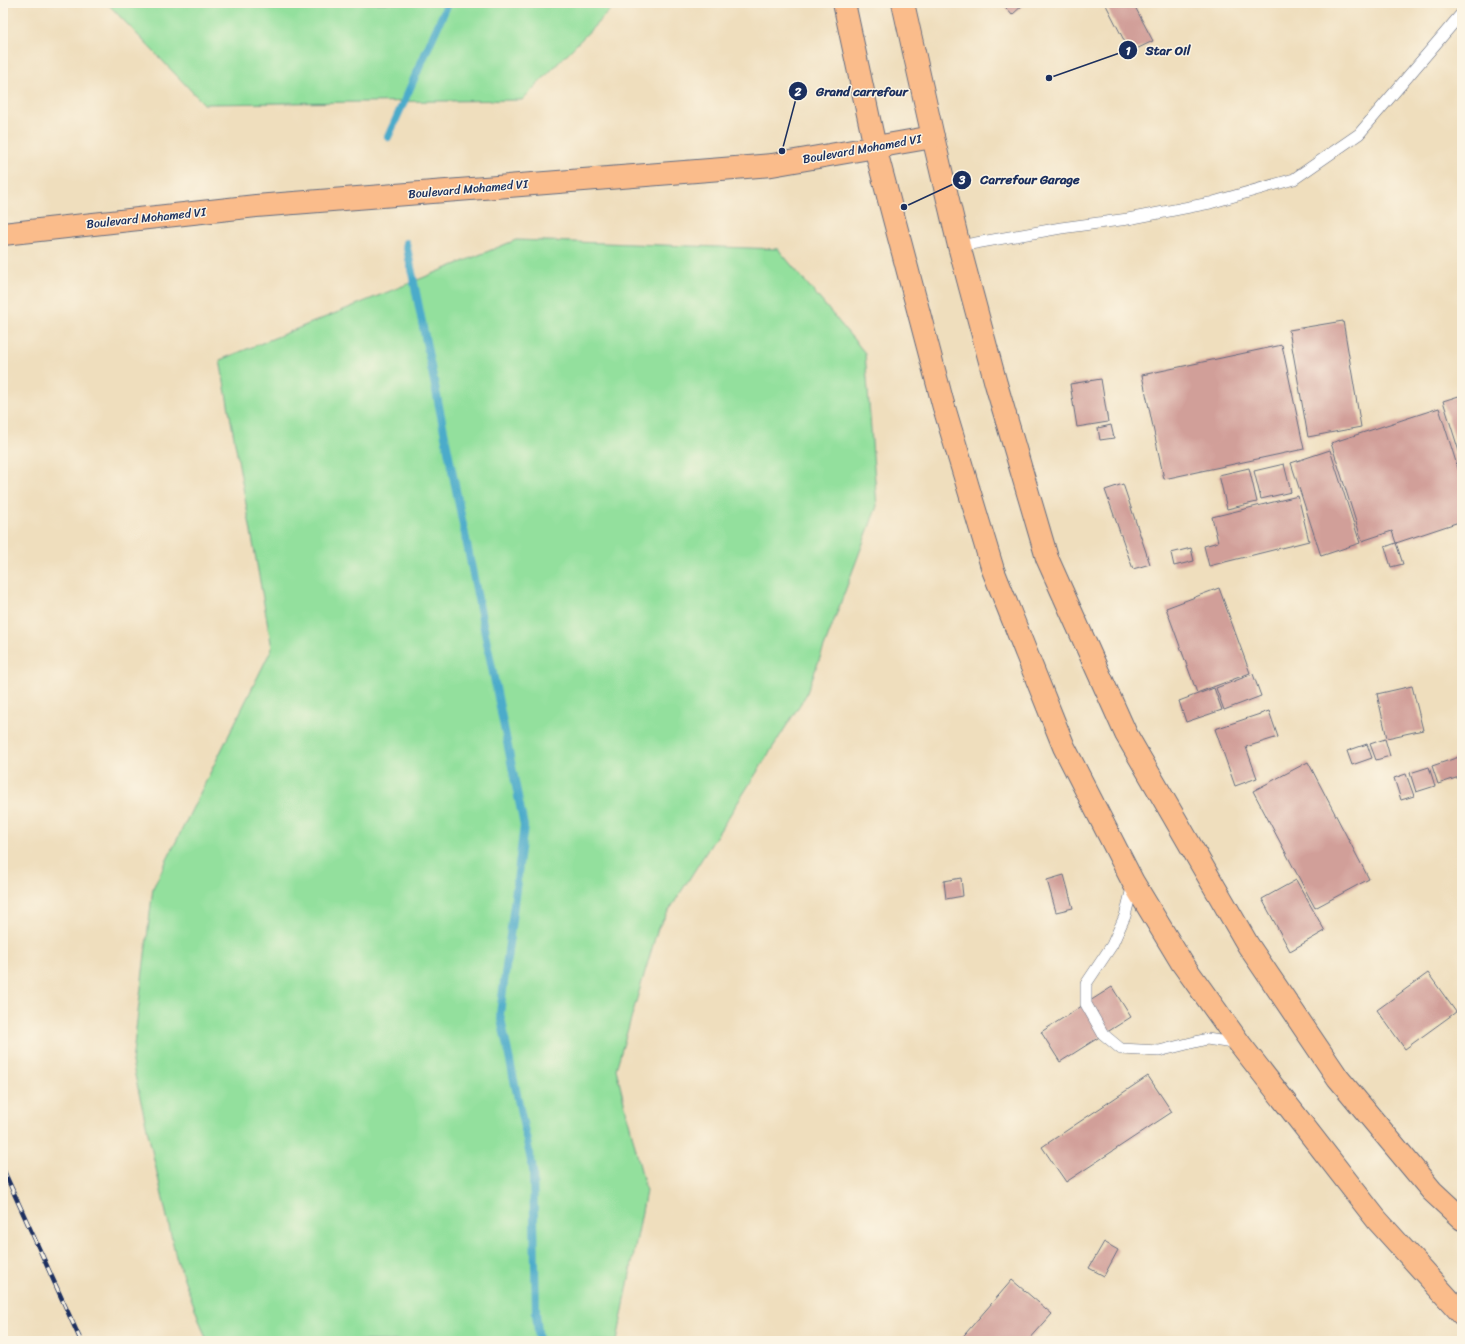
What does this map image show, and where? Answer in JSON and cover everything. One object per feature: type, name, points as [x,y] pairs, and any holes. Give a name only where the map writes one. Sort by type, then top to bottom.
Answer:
[{"type":"main road","points":[[844,3],[875,147],[943,404],[993,570],[1064,747],[1133,882],[1182,963],[1240,1044],[1377,1220],[1462,1314]]},
{"type":"main road","points":[[903,3],[959,246],[996,384],[1047,558],[1126,734],[1248,945],[1338,1078],[1432,1191],[1462,1219]]},
{"type":"main road","name":"Boulevard Mohamed VI","points":[[3,234],[256,206],[772,165],[933,137]]},
{"type":"lane","points":[[959,246],[1061,228],[1128,219],[1202,204],[1294,179],[1359,134],[1462,13]]},
{"type":"lane","points":[[1133,882],[1125,916],[1112,945],[1086,984],[1086,1004],[1103,1034],[1121,1048],[1159,1051],[1207,1039],[1240,1044]]},
{"type":"green space","points":[[107,3],[617,3],[522,100],[204,104]]},
{"type":"green space","points":[[516,240],[778,249],[865,353],[877,506],[806,695],[658,928],[616,1069],[646,1191],[617,1341],[207,1341],[176,1257],[132,1062],[153,888],[272,648],[220,360]]},
{"type":"building","points":[[1002,3],[1025,3],[1012,15]]},
{"type":"building","points":[[1105,3],[1133,3],[1153,41],[1130,52]]},
{"type":"building","points":[[1343,321],[1361,427],[1308,437],[1289,330]]},
{"type":"building","points":[[1282,345],[1304,449],[1164,479],[1142,375]]},
{"type":"building","points":[[1101,379],[1108,422],[1077,427],[1070,384]]},
{"type":"building","points":[[1462,395],[1462,461],[1443,401]]},
{"type":"building","points":[[1439,408],[1462,481],[1462,521],[1396,543],[1392,531],[1362,541],[1331,443]]},
{"type":"building","points":[[1111,425],[1114,438],[1100,440],[1098,428]]},
{"type":"building","points":[[1330,450],[1360,543],[1321,556],[1291,463]]},
{"type":"building","points":[[1284,464],[1291,492],[1261,499],[1254,471]]},
{"type":"building","points":[[1249,468],[1257,502],[1227,509],[1219,475]]},
{"type":"building","points":[[1123,484],[1150,564],[1133,569],[1105,490]]},
{"type":"building","points":[[1298,496],[1309,541],[1209,566],[1204,546],[1218,542],[1212,517]]},
{"type":"building","points":[[1396,543],[1403,564],[1391,567],[1385,547]]},
{"type":"building","points":[[1191,548],[1194,561],[1174,566],[1171,553]]},
{"type":"building","points":[[1219,588],[1250,673],[1197,693],[1166,608]]},
{"type":"building","points":[[1253,674],[1261,696],[1224,710],[1216,688]]},
{"type":"building","points":[[1412,686],[1423,730],[1387,738],[1377,694]]},
{"type":"building","points":[[1214,688],[1222,710],[1186,722],[1179,701]]},
{"type":"building","points":[[1269,711],[1278,737],[1246,747],[1257,778],[1235,786],[1215,729]]},
{"type":"building","points":[[1385,739],[1390,756],[1376,760],[1370,744]]},
{"type":"building","points":[[1367,744],[1372,758],[1352,765],[1347,751]]},
{"type":"building","points":[[1462,756],[1462,776],[1438,784],[1432,766]]},
{"type":"building","points":[[1308,762],[1369,879],[1315,908],[1253,791]]},
{"type":"building","points":[[1429,767],[1435,786],[1416,792],[1410,773]]},
{"type":"building","points":[[1406,774],[1414,796],[1401,800],[1394,778]]},
{"type":"building","points":[[1064,875],[1073,908],[1056,912],[1047,880]]},
{"type":"building","points":[[961,878],[963,896],[946,899],[944,881]]},
{"type":"building","points":[[1296,880],[1325,931],[1290,951],[1262,899]]},
{"type":"building","points":[[1428,973],[1456,1012],[1405,1049],[1377,1010]]},
{"type":"building","points":[[1112,987],[1131,1017],[1060,1062],[1041,1032]]},
{"type":"building","points":[[1148,1076],[1172,1112],[1066,1182],[1042,1147]]},
{"type":"building","points":[[1104,1242],[1118,1250],[1104,1276],[1089,1268]]},
{"type":"building","points":[[1012,1280],[1052,1314],[1028,1341],[959,1341]]},
{"type":"waterway","points":[[388,137],[448,3]]},
{"type":"waterway","points":[[406,243],[524,826],[500,1014],[533,1170],[536,1313],[539,1341]]},
{"type":"railway","points":[[3,1169],[81,1341]]},
{"type":"place","name":"Star Oil","points":[[1049,78]]},
{"type":"place","name":"Grand carrefour","points":[[782,151]]},
{"type":"place","name":"Carrefour Garage","points":[[904,207]]}]
